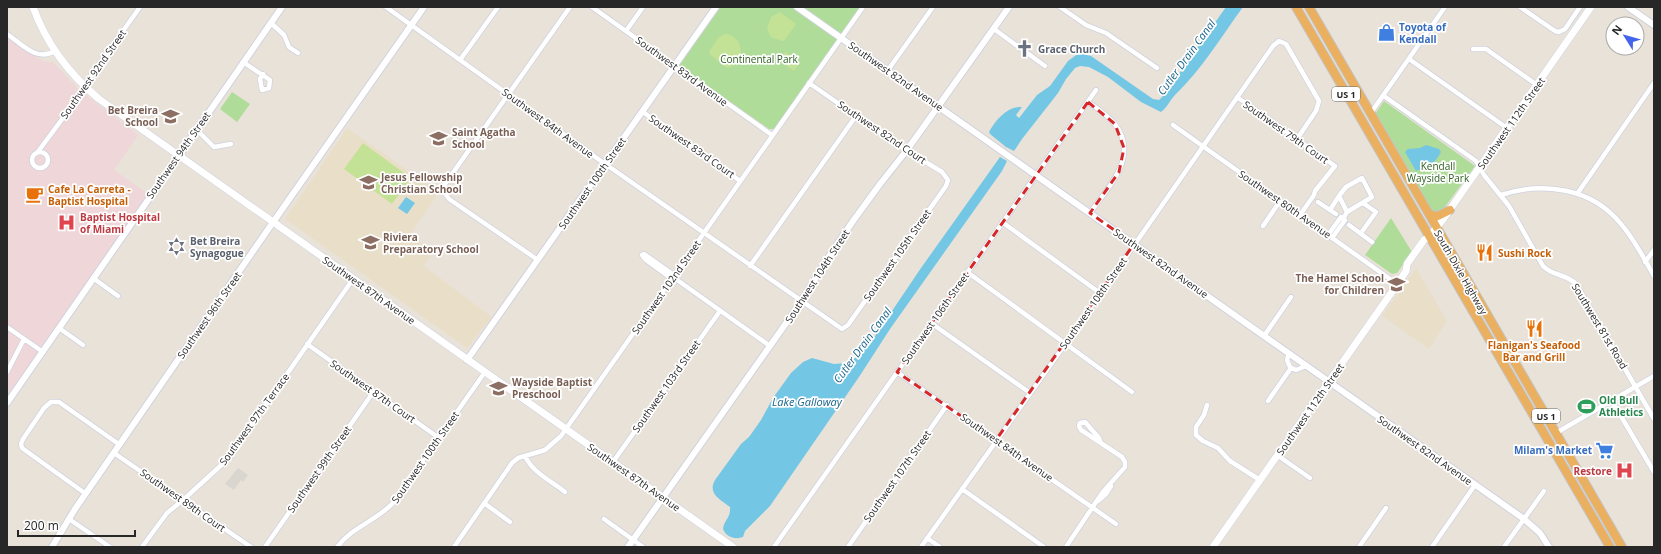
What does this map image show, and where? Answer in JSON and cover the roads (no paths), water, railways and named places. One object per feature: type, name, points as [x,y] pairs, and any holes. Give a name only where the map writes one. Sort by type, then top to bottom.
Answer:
[{"type":"highway","name":"South Dixie Highway","points":[[1296,7],[1610,547]]},
{"type":"highway","name":"South Dixie Highway","points":[[1308,7],[1622,547]]},
{"type":"highway","points":[[1363,123],[1370,114]]},
{"type":"highway","points":[[1430,215],[1438,216],[1450,210]]},
{"type":"highway","points":[[1537,422],[1547,432],[1553,434],[1556,433]]},
{"type":"highway","points":[[1596,524],[1606,518]]},
{"type":"main road","name":"Southwest 87th Avenue","points":[[33,7],[55,51],[68,69],[104,102],[733,547]]},
{"type":"main road","name":"Southwest 112th Street","points":[[1213,547],[1406,271],[1427,244],[1429,236],[1437,228],[1480,168],[1591,7]]},
{"type":"street","name":"Southwest 92nd Street","points":[[37,153],[140,7]]},
{"type":"street","name":"Southwest 94th Street","points":[[7,403],[282,7]]},
{"type":"street","name":"Southwest 84th Avenue","points":[[386,7],[840,329],[843,329],[848,325]]},
{"type":"street","name":"Southwest 96th Street","points":[[52,547],[114,452],[424,7]]},
{"type":"street","points":[[460,60],[498,7]]},
{"type":"street","points":[[538,260],[449,199],[443,191],[445,184],[570,7]]},
{"type":"street","name":"Southwest 83rd Avenue","points":[[592,7],[772,135]]},
{"type":"street","points":[[626,31],[644,7]]},
{"type":"street","name":"Southwest 100th Street","points":[[467,360],[716,7]]},
{"type":"street","name":"Southwest 82nd Avenue","points":[[797,7],[1524,519],[1540,533],[1549,547]]},
{"type":"street","name":"Southwest 102nd Street","points":[[454,547],[512,462],[548,448],[566,429],[863,7]]},
{"type":"street","points":[[888,70],[933,7]]},
{"type":"street","name":"Southwest 104th Street","points":[[628,547],[801,302],[853,221],[907,150],[1009,7]]},
{"type":"street","points":[[1060,7],[1082,22],[1106,33],[1157,68]]},
{"type":"street","points":[[1370,114],[1445,7]]},
{"type":"street","points":[[1520,7],[1555,31],[1559,32],[1565,29],[1580,7]]},
{"type":"street","points":[[1628,7],[1654,25]]},
{"type":"street","points":[[270,23],[284,35],[289,47],[298,53]]},
{"type":"street","points":[[994,29],[1045,66]]},
{"type":"street","points":[[8,36],[38,55],[47,55],[55,51]]},
{"type":"street","name":"Southwest 108th Street","points":[[921,547],[1066,343],[1273,46],[1280,41],[1286,44],[1317,97],[1318,105],[1315,113],[1297,139]]},
{"type":"street","points":[[1473,48],[1486,50],[1537,86]]},
{"type":"street","points":[[1409,59],[1507,128]]},
{"type":"street","points":[[243,62],[263,74]]},
{"type":"street","name":"Southwest 82nd Court","points":[[809,83],[944,174],[948,180],[946,186]]},
{"type":"street","points":[[1577,194],[1654,83]]},
{"type":"street","name":"Southwest 106th Street","points":[[774,547],[966,272],[1096,90]]},
{"type":"street","name":"Southwest 81st Road","points":[[1384,96],[1476,161],[1500,195],[1545,268],[1550,272],[1569,277],[1576,284],[1654,418]]},
{"type":"street","name":"Southwest 79th Court","points":[[1237,97],[1334,167],[1315,191],[1314,195],[1300,215]]},
{"type":"street","points":[[1088,102],[1116,124],[1123,139],[1124,158],[1118,174],[1090,213]]},
{"type":"street","name":"Southwest 83rd Court","points":[[643,112],[740,181]]},
{"type":"street","points":[[750,266],[856,116]]},
{"type":"street","name":"Southwest 80th Avenue","points":[[1173,125],[1397,284]]},
{"type":"street","points":[[196,129],[214,147],[231,144]]},
{"type":"street","name":"Southwest 92nd Street","points":[[45,153],[46,142]]},
{"type":"street","points":[[37,153],[45,153],[48,157],[48,162],[45,166],[36,166],[33,162],[33,156],[37,153]]},
{"type":"street","points":[[1330,210],[1346,187],[1362,178],[1372,197],[1348,212],[1330,236]]},
{"type":"street","name":"Southwest 105th Street","points":[[848,325],[946,186]]},
{"type":"street","points":[[1500,195],[1521,189],[1539,188],[1560,190],[1577,194],[1600,206],[1617,219],[1629,235],[1654,276]]},
{"type":"street","points":[[1339,196],[1348,212]]},
{"type":"street","points":[[1262,226],[1280,201]]},
{"type":"street","points":[[1318,202],[1336,214]]},
{"type":"street","points":[[1361,233],[1376,212],[1363,203]]},
{"type":"street","points":[[1002,222],[1100,293]]},
{"type":"street","points":[[1349,225],[1372,242]]},
{"type":"street","points":[[1645,262],[1654,250]]},
{"type":"street","points":[[672,278],[644,254],[642,255],[646,260],[770,346]]},
{"type":"street","points":[[966,272],[1132,392]]},
{"type":"street","points":[[93,278],[118,296]]},
{"type":"street","name":"Southwest 97th Terrace","points":[[142,547],[164,516],[228,459],[353,279]]},
{"type":"street","points":[[1264,336],[1291,297]]},
{"type":"street","name":"Southwest 103rd Street","points":[[613,462],[720,311]]},
{"type":"street","points":[[931,323],[1030,393]]},
{"type":"street","points":[[7,326],[43,352]]},
{"type":"street","points":[[59,328],[83,345]]},
{"type":"street","points":[[7,372],[24,339]]},
{"type":"street","name":"Southwest 87th Court","points":[[307,344],[439,438]]},
{"type":"street","points":[[1289,353],[1287,360],[1291,368],[1296,370],[1306,366]]},
{"type":"street","points":[[1268,401],[1291,368]]},
{"type":"street","points":[[1510,376],[1520,370]]},
{"type":"street","name":"Southwest 100th Street","points":[[337,547],[353,531],[384,512],[393,503],[485,372]]},
{"type":"street","name":"Southwest 84th Avenue","points":[[897,372],[947,405],[1116,524]]},
{"type":"street","points":[[1556,433],[1654,376]]},
{"type":"street","name":"Southwest 99th Street","points":[[265,547],[374,391]]},
{"type":"street","points":[[86,494],[23,449],[21,444],[44,408],[53,401],[60,403],[120,445]]},
{"type":"street","points":[[1612,401],[1654,472]]},
{"type":"street","name":"Southwest 107th Street","points":[[848,547],[947,405]]},
{"type":"street","points":[[1208,405],[1204,415],[1196,427],[1196,433],[1203,441],[1218,448],[1230,462],[1260,480]]},
{"type":"street","points":[[1066,547],[1102,493],[1124,469],[1125,464],[1122,457],[1080,429],[1080,423],[1085,422],[1088,424],[1100,441]]},
{"type":"street","name":"Southwest 89th Court","points":[[114,452],[251,547]]},
{"type":"street","points":[[1278,455],[1310,478]]},
{"type":"street","points":[[525,456],[533,468],[565,492]]},
{"type":"street","points":[[1432,547],[1475,485]]},
{"type":"street","points":[[962,489],[1044,547]]},
{"type":"street","points":[[1504,547],[1544,491]]},
{"type":"street","points":[[484,504],[510,522]]},
{"type":"street","points":[[1359,547],[1386,508]]},
{"type":"street","points":[[69,519],[110,547]]},
{"type":"street","points":[[604,519],[643,547]]},
{"type":"street","points":[[927,538],[940,547]]},
{"type":"water","points":[[1226,7],[1243,7],[1203,64],[1161,112],[1141,102],[1108,77],[1089,67],[1080,66],[1075,68],[1066,79],[1058,93],[1014,151],[1006,147],[990,134],[989,132],[995,123],[1007,111],[1017,107],[1022,107],[1016,115],[1019,118],[1037,95],[1050,86],[1068,61],[1079,53],[1091,56],[1153,99],[1159,100]]},
{"type":"water","points":[[1426,145],[1439,149],[1441,152],[1430,164],[1416,171],[1405,152],[1408,149],[1420,148]]},
{"type":"water","name":"Lake Galloway","points":[[1000,157],[1007,161],[1002,171],[890,329],[859,377],[770,506],[745,531],[743,537],[731,537],[726,534],[723,529],[730,511],[730,507],[719,499],[714,493],[713,485],[715,480],[741,444],[749,437],[761,420],[773,398],[791,373],[803,362],[812,358],[834,364],[846,363],[854,359],[869,345],[921,268]]},
{"type":"water","points":[[406,197],[415,203],[407,214],[398,208]]},
{"type":"place","name":"Toyota of Kendall","points":[[1386,33]]},
{"type":"place","name":"Grace Church","points":[[1025,49]]},
{"type":"place","name":"Bet Breira School","points":[[171,116]]},
{"type":"place","name":"Saint Agatha School","points":[[439,138]]},
{"type":"place","name":"Jesus Fellowship Christian School","points":[[368,183]]},
{"type":"place","name":"Cafe La Carreta - Baptist Hospital","points":[[35,195]]},
{"type":"place","name":"Baptist Hospital of Miami","points":[[67,223]]},
{"type":"place","name":"Riviera Preparatory School","points":[[370,243]]},
{"type":"place","name":"Bet Breira Synagogue","points":[[177,247]]},
{"type":"place","name":"Sushi Rock","points":[[1485,253]]},
{"type":"place","name":"The Hamel School for Children","points":[[1397,284]]},
{"type":"place","name":"Flanigan's Seafood Bar and Grill","points":[[1534,328]]},
{"type":"place","name":"Wayside Baptist Preschool","points":[[499,388]]},
{"type":"place","name":"Old Bull Athletics","points":[[1586,406]]},
{"type":"place","name":"Milam's Market","points":[[1605,450]]},
{"type":"place","name":"Restore","points":[[1625,471]]},
{"type":"water label","name":"Cutler Drain Canal","points":[[1186,57]]},
{"type":"water label","name":"Cutler Drain Canal","points":[[862,345]]},
{"type":"park label","name":"Continental Park","points":[[759,59]]},
{"type":"park label","name":"Kendall Wayside Park","points":[[1438,172]]}]
